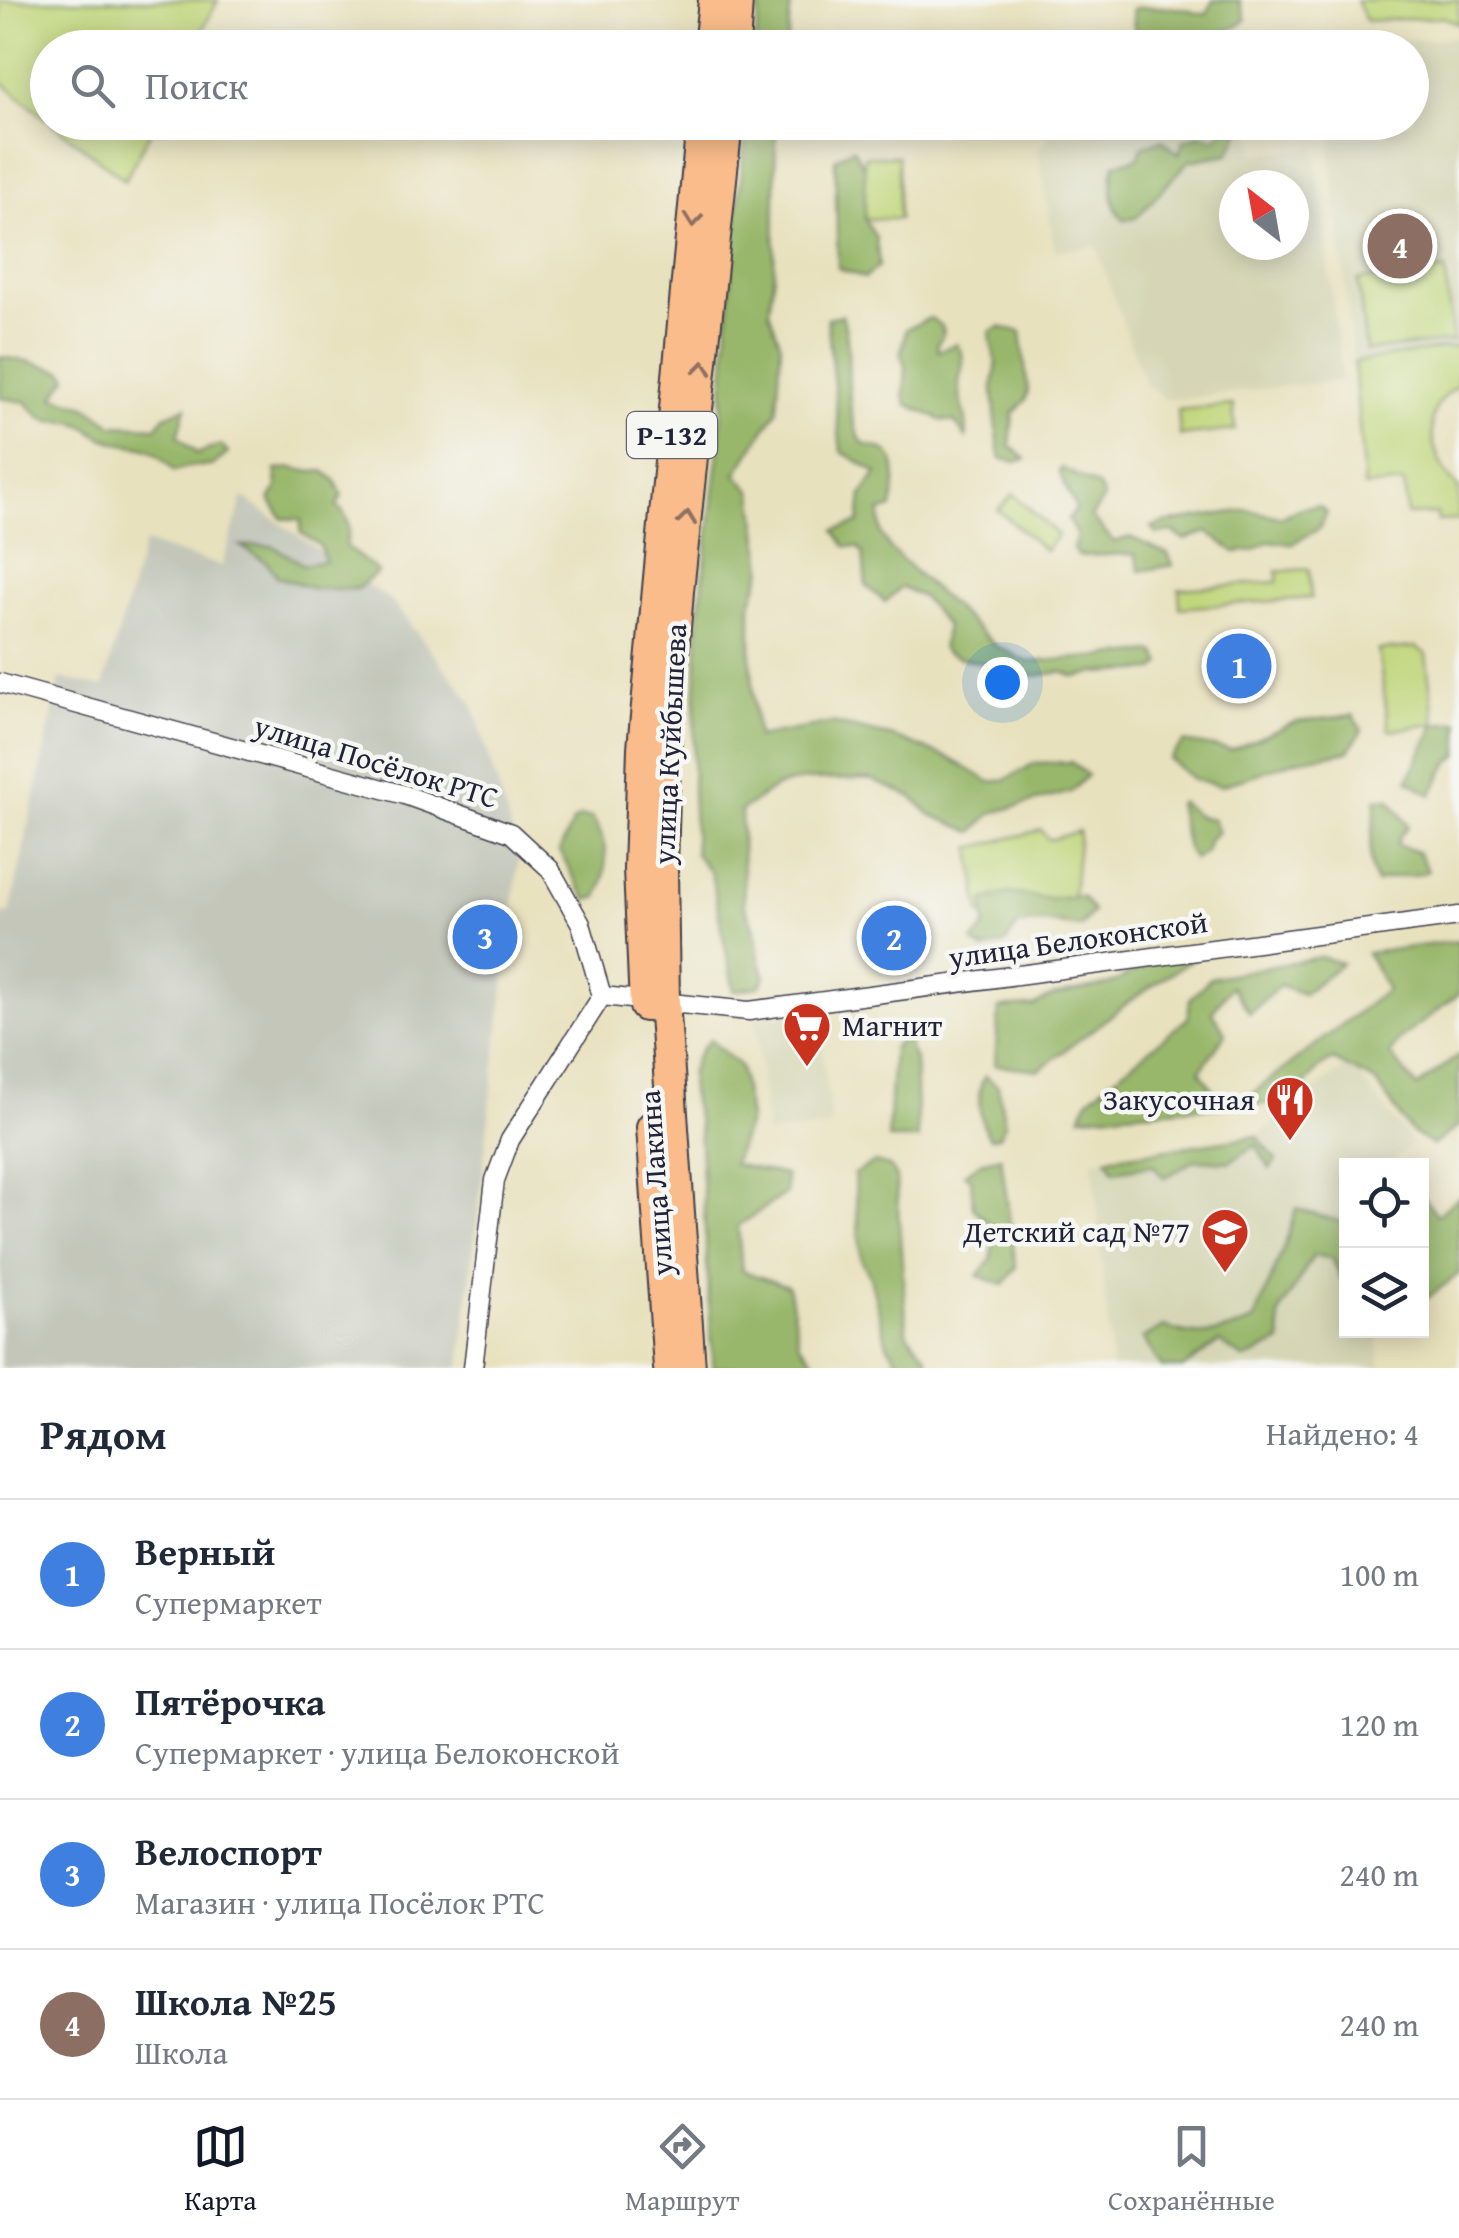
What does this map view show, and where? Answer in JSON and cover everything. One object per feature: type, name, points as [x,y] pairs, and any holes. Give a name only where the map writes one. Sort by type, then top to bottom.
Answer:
[{"type":"highway","points":[[711,30],[714,0]]},
{"type":"highway","points":[[735,30],[737,0]]},
{"type":"highway","name":"улица Куйбышева","points":[[690,1367],[639,870],[642,748],[700,140]]},
{"type":"highway","name":"улица Куйбышева","points":[[654,1000],[665,754],[678,591],[725,140]]},
{"type":"highway","name":"улица Лакина","points":[[654,1000],[669,1368]]},
{"type":"street","name":"улица Посёлок РТС","points":[[0,684],[406,795],[512,833],[550,869],[581,924],[602,996]]},
{"type":"street","name":"улица Белоконской","points":[[654,1000],[748,1011],[1459,916]]},
{"type":"street","points":[[472,1368],[495,1180],[510,1140],[602,996],[654,1000]]},
{"type":"shaded area","points":[[1459,37],[1459,346],[1354,362],[1330,146],[1334,140],[1429,140],[1429,39]]},
{"type":"shaded area","points":[[1047,140],[1253,140],[1255,153],[1315,148],[1342,380],[1166,400],[1145,384],[1096,247],[1055,251],[1038,150]]},
{"type":"shaded area","points":[[243,497],[392,602],[472,702],[519,855],[460,1368],[0,1368],[0,913],[10,913],[60,678],[103,687],[144,543],[222,566]]},
{"type":"shaded area","points":[[819,1012],[831,1127],[767,1134],[755,1018]]},
{"type":"shaded area","name":"Детский сад №77","points":[[1349,1063],[1413,1144],[1395,1158],[1339,1158],[1339,1338],[1377,1338],[1382,1368],[1112,1368],[1093,1160],[1257,1136]]},
{"type":"green space","points":[[0,0],[218,0],[203,30],[30,30],[30,105],[0,81]]},
{"type":"green space","points":[[760,0],[791,0],[788,30],[757,30]]},
{"type":"green space","points":[[1213,0],[1239,0],[1246,20],[1230,30],[1135,30],[1132,9],[1170,8],[1207,14]]},
{"type":"green space","points":[[1356,0],[1459,0],[1459,24],[1443,17],[1366,21]]},
{"type":"green space","points":[[74,140],[146,140],[125,180]]},
{"type":"green space","points":[[745,140],[776,140],[774,273],[769,311],[781,345],[777,410],[736,474],[753,492],[763,568],[751,604],[757,737],[832,723],[894,737],[949,758],[990,782],[1005,780],[1035,763],[1071,762],[1087,775],[1071,792],[992,813],[973,832],[931,815],[912,797],[870,779],[803,780],[776,787],[741,811],[744,904],[766,976],[760,986],[734,991],[711,873],[695,854],[692,788],[699,613],[719,451]]},
{"type":"green space","points":[[1162,140],[1179,154],[1183,141],[1236,140],[1229,154],[1189,161],[1137,217],[1124,220],[1114,201],[1115,164],[1138,158],[1142,147]]},
{"type":"green space","points":[[853,148],[865,170],[865,219],[876,238],[879,266],[865,278],[838,268],[835,159]]},
{"type":"green space","points":[[864,156],[898,156],[899,219],[865,219]]},
{"type":"green space","points":[[1445,270],[1453,341],[1366,351],[1358,280]]},
{"type":"green space","points":[[842,315],[856,428],[863,444],[887,452],[894,463],[892,508],[880,512],[881,533],[890,549],[996,646],[1029,662],[1155,652],[1162,663],[1155,670],[1075,677],[1062,672],[1034,676],[957,657],[942,647],[946,626],[922,597],[901,587],[885,602],[866,586],[863,553],[858,547],[845,546],[835,530],[859,523],[862,495],[877,473],[841,451],[827,318]]},
{"type":"green space","points":[[930,318],[943,327],[938,351],[956,344],[963,356],[959,389],[966,438],[955,422],[941,420],[907,404],[904,394],[906,369],[901,354],[906,329]]},
{"type":"green space","points":[[1000,327],[1021,332],[1028,390],[1026,400],[1013,414],[1010,446],[1026,459],[1016,462],[1001,459],[998,437],[993,387],[996,363],[990,332]]},
{"type":"green space","points":[[1459,346],[1459,384],[1435,410],[1433,434],[1444,470],[1459,488],[1459,520],[1438,521],[1437,514],[1407,515],[1404,483],[1364,487],[1354,362]]},
{"type":"green space","points":[[0,357],[64,371],[68,377],[54,397],[86,406],[113,425],[156,427],[165,416],[186,407],[178,436],[197,454],[221,445],[228,453],[212,466],[174,471],[148,449],[103,438],[73,422],[47,420],[26,402],[0,398]]},
{"type":"green space","points":[[1233,405],[1235,430],[1180,436],[1178,410]]},
{"type":"green space","points":[[1062,468],[1099,487],[1104,498],[1091,517],[1114,542],[1130,537],[1168,554],[1173,565],[1140,571],[1135,554],[1078,556],[1073,549],[1077,536],[1068,520],[1076,509],[1059,472]]},
{"type":"green space","points":[[276,470],[324,471],[335,480],[342,495],[337,506],[348,524],[346,546],[378,572],[357,589],[315,589],[278,577],[267,563],[241,546],[273,546],[304,565],[325,561],[320,546],[300,532],[301,520],[282,518],[270,500],[277,488]]},
{"type":"green space","points":[[1013,494],[1058,535],[1045,551],[998,510]]},
{"type":"green space","points":[[1319,506],[1327,512],[1319,529],[1291,544],[1269,541],[1254,550],[1235,552],[1207,532],[1185,540],[1173,532],[1157,534],[1152,527],[1247,510],[1281,517],[1304,507]]},
{"type":"green space","points":[[1309,569],[1311,598],[1180,608],[1179,589],[1277,582],[1277,571]]},
{"type":"green space","points":[[1416,647],[1426,654],[1435,724],[1389,730],[1378,650]]},
{"type":"green space","points":[[1353,715],[1362,730],[1349,751],[1297,760],[1221,786],[1193,779],[1169,759],[1184,742],[1232,750],[1295,722]]},
{"type":"green space","points":[[1459,722],[1459,755],[1449,762],[1431,795],[1408,780],[1435,724]]},
{"type":"green space","points":[[1376,799],[1390,799],[1408,826],[1397,845],[1418,852],[1428,871],[1376,883],[1370,850]]},
{"type":"green space","points":[[1181,802],[1198,816],[1213,819],[1218,832],[1208,840],[1206,852],[1194,860],[1187,848],[1177,804]]},
{"type":"green space","points":[[580,817],[592,818],[598,827],[606,856],[598,897],[588,900],[559,852],[573,822]]},
{"type":"green space","points":[[1041,830],[1049,840],[1079,831],[1072,904],[980,914],[971,848]]},
{"type":"green space","points":[[1008,893],[1051,899],[1081,896],[1093,911],[1081,927],[1044,922],[1018,925],[1005,944],[984,950],[972,942],[985,927],[984,901]]},
{"type":"green space","points":[[1459,941],[1459,994],[1399,1040],[1390,1054],[1417,1087],[1459,1055],[1459,1126],[1433,1145],[1411,1132],[1376,1082],[1333,1060],[1319,1068],[1292,1100],[1254,1105],[1249,1096],[1387,990],[1367,953]]},
{"type":"green space","points":[[1320,957],[1342,963],[1303,994],[1280,985],[1250,1013],[1231,986],[1212,1012],[1226,1033],[1200,1071],[1224,1106],[1081,1116],[1088,1099],[1188,1018],[1190,999],[1210,978]]},
{"type":"green space","points":[[1159,959],[1192,959],[1039,1070],[995,1065],[999,1008],[1033,1006],[1053,996],[1110,984]]},
{"type":"green space","points":[[906,1038],[915,1060],[918,1139],[888,1139],[893,1047]]},
{"type":"green space","points":[[710,1040],[740,1066],[749,1119],[733,1164],[785,1175],[786,1193],[738,1226],[742,1271],[788,1286],[799,1343],[814,1359],[815,1368],[713,1368],[699,1125],[690,1080],[695,1060]]},
{"type":"green space","points":[[985,1076],[998,1086],[1005,1124],[999,1136],[990,1138],[980,1107]]},
{"type":"green space","points":[[1257,1136],[1276,1160],[1270,1169],[1256,1145],[1229,1162],[1196,1160],[1164,1178],[1153,1165],[1114,1171],[1107,1158]]},
{"type":"green space","points":[[1001,1157],[1016,1267],[1004,1285],[978,1276],[991,1260],[994,1228],[973,1208],[971,1178],[964,1174],[981,1162]]},
{"type":"green space","points":[[875,1162],[889,1166],[896,1178],[907,1333],[927,1357],[928,1368],[904,1368],[887,1344],[870,1277],[861,1259],[854,1174]]},
{"type":"green space","points":[[1459,1197],[1459,1274],[1429,1297],[1429,1205],[1437,1215]]},
{"type":"green space","points":[[1296,1209],[1339,1221],[1339,1273],[1332,1258],[1313,1256],[1279,1314],[1281,1342],[1245,1359],[1219,1342],[1183,1368],[1162,1368],[1143,1338],[1165,1327],[1188,1334],[1210,1334],[1254,1321]]},
{"type":"place","name":"Школа №25","points":[[1400,246]]},
{"type":"place","name":"Верный","points":[[1239,666]]},
{"type":"place","name":"Велоспорт","points":[[485,937]]},
{"type":"place","name":"Пятёрочка","points":[[894,938]]},
{"type":"place","name":"Магнит","points":[[807,1068]]},
{"type":"place","name":"Закусочная","points":[[1290,1142]]},
{"type":"place","name":"Детский сад №77","points":[[1225,1274]]}]
